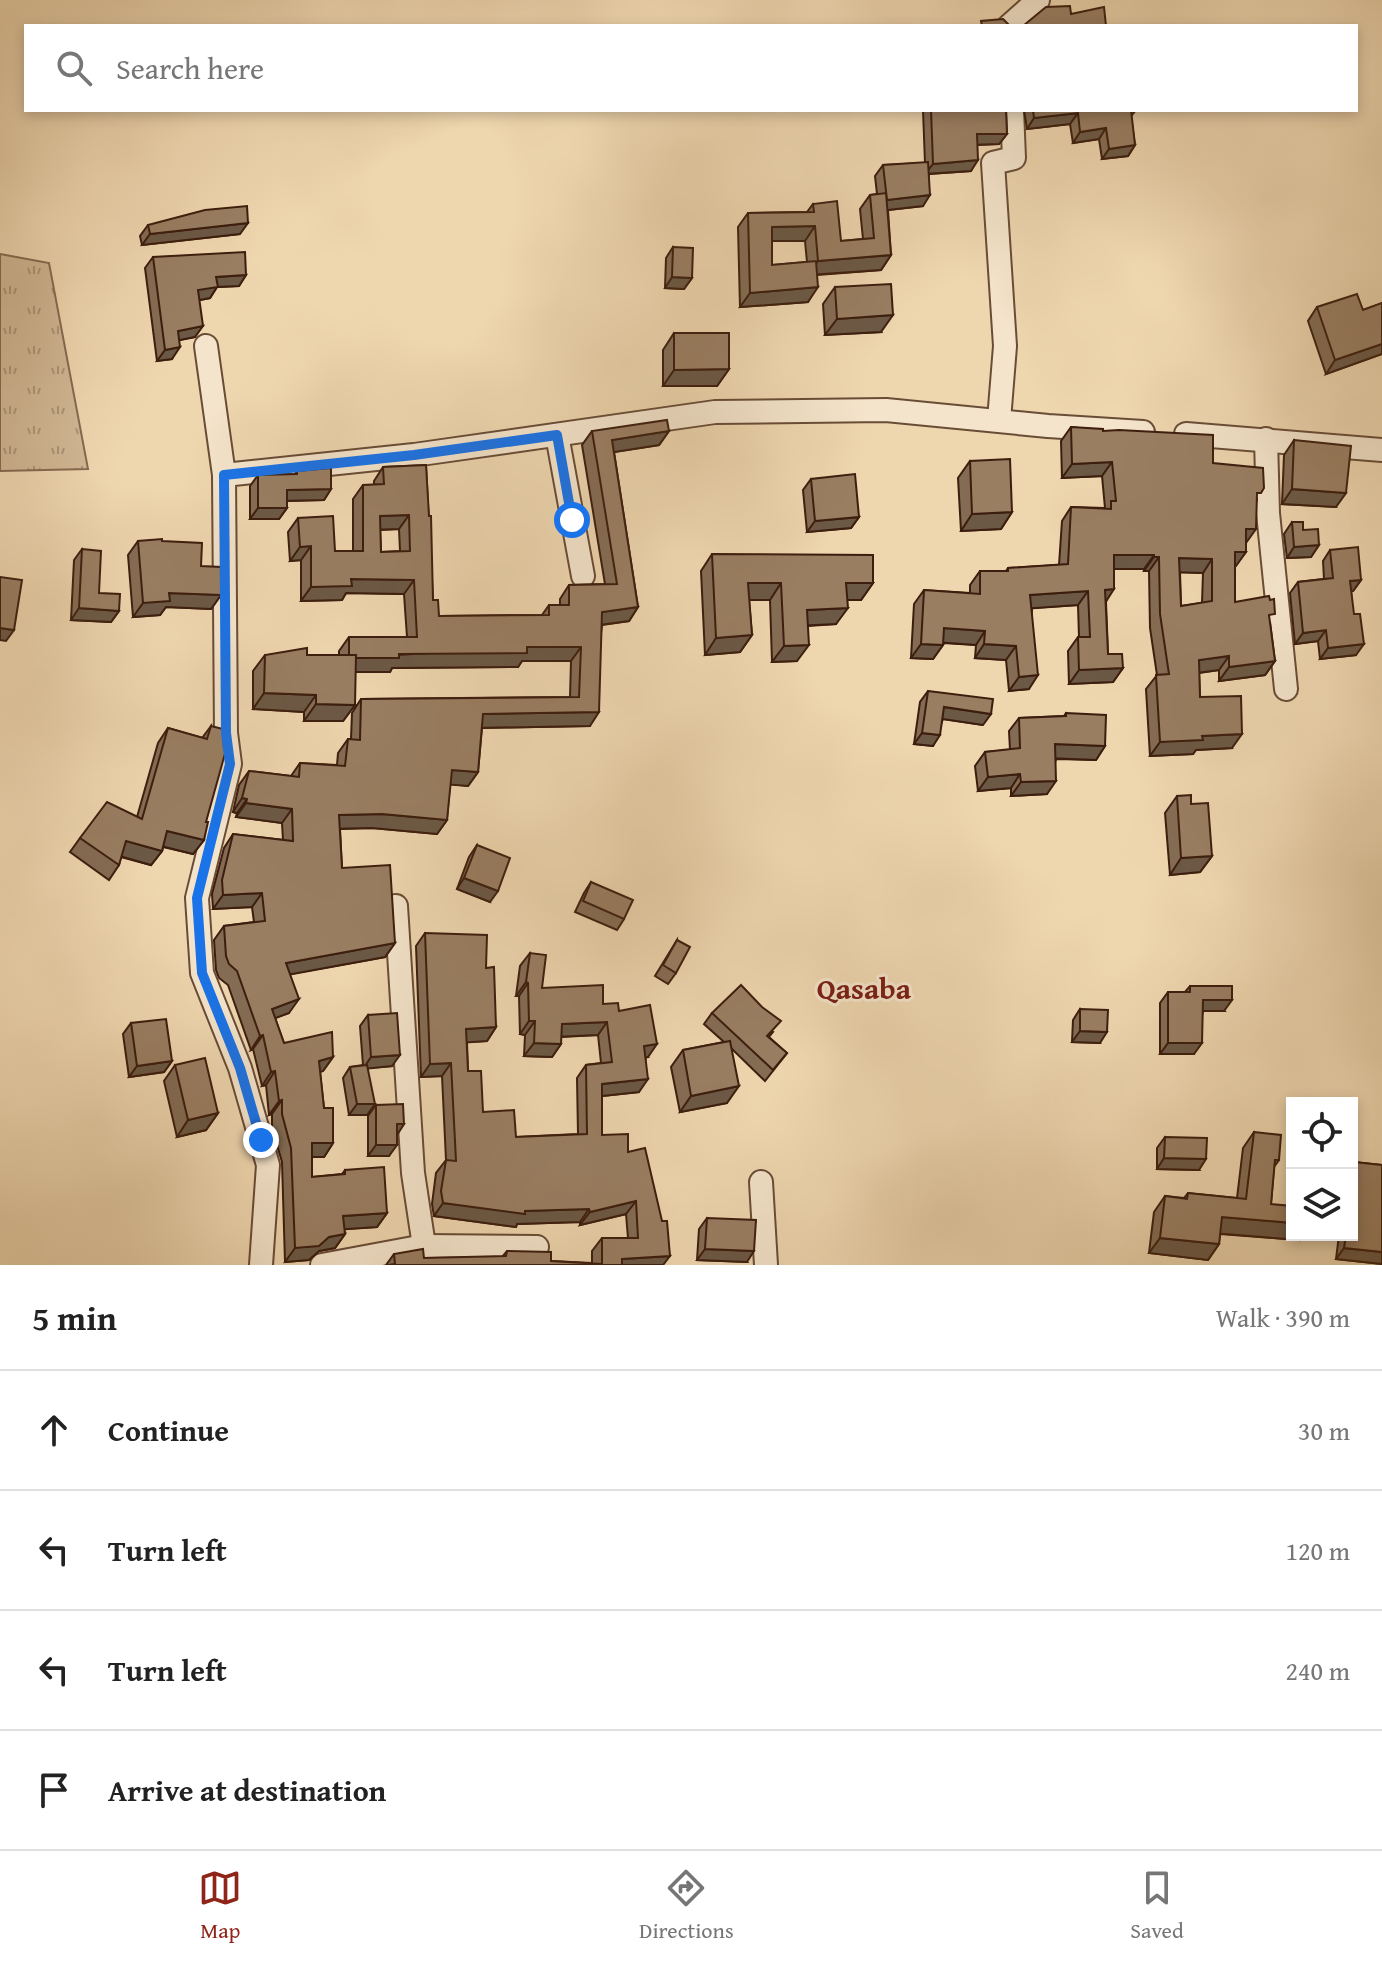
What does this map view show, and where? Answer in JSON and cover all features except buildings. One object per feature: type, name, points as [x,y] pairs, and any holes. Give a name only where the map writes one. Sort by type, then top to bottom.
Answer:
[{"type":"street","points":[[1011,24],[1038,0]]},
{"type":"street","points":[[999,420],[1005,346],[993,163],[1014,158],[1012,112]]},
{"type":"street","points":[[206,346],[224,475],[226,733],[230,764],[197,898],[202,973],[240,1068],[268,1165],[261,1265]]},
{"type":"street","points":[[224,475],[414,455],[715,412],[886,410],[1048,426],[1266,439],[1382,450]]},
{"type":"street","points":[[557,435],[583,576]]},
{"type":"street","points":[[1266,439],[1268,513],[1286,689]]},
{"type":"street","points":[[396,906],[413,1173],[424,1246]]},
{"type":"street","points":[[761,1182],[766,1265]]},
{"type":"street","points":[[322,1265],[424,1246],[537,1247]]},
{"type":"green space","points":[[0,254],[49,263],[88,469],[0,471]]},
{"type":"district","name":"Qasaba","points":[[864,988]]},
{"type":"route","points":[[261,1140],[240,1068],[202,973],[197,898],[230,764],[226,733],[224,475],[414,455],[557,435],[572,520]]}]
